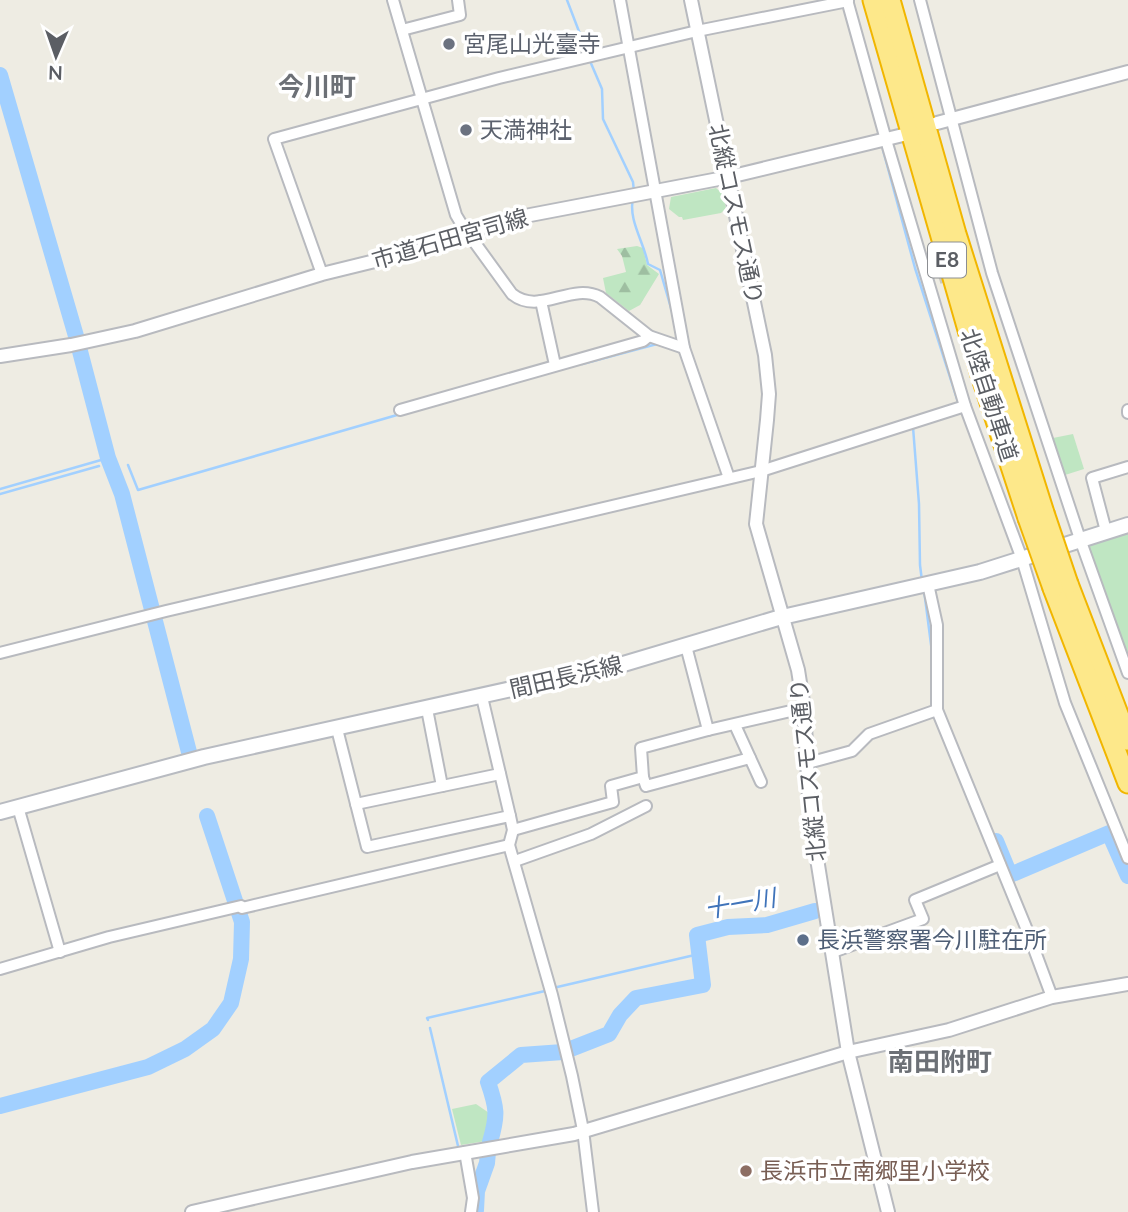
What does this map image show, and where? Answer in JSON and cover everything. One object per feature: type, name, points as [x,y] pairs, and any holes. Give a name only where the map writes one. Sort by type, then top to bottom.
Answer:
[{"type":"highway","name":"北陸自動車道","points":[[873,0],[977,362],[1036,515],[1128,783]]},
{"type":"highway","name":"北陸自動車道","points":[[890,0],[1036,515]]},
{"type":"highway","name":"北陸自動車道","points":[[1061,586],[1128,740]]},
{"type":"main road","name":"間田長浜線","points":[[0,812],[195,759],[620,665],[782,618],[1022,559],[1128,524]]},
{"type":"street","points":[[393,0],[456,215],[512,294],[525,302],[578,292],[592,293],[649,337],[684,348]]},
{"type":"street","points":[[402,30],[460,15],[458,0]]},
{"type":"street","points":[[620,0],[684,348],[729,478]]},
{"type":"street","name":"北縦コスモス通り","points":[[691,0],[767,373],[767,420],[756,524],[798,670],[804,708],[810,815],[848,1052],[888,1212]]},
{"type":"street","points":[[920,0],[989,262],[1080,539],[1128,673]]},
{"type":"street","points":[[322,274],[274,139],[499,78],[697,31],[848,1],[886,140],[933,281],[965,406],[1022,559],[1065,703],[1128,858]]},
{"type":"street","points":[[937,123],[1128,72]]},
{"type":"street","name":"市道石田宮司線","points":[[0,356],[71,345],[135,331],[322,274],[424,249],[466,232],[525,216],[729,177],[903,135]]},
{"type":"street","points":[[977,267],[989,262]]},
{"type":"street","points":[[541,301],[555,365]]},
{"type":"street","points":[[400,410],[643,341],[649,337]]},
{"type":"street","points":[[0,653],[761,471],[965,406]]},
{"type":"street","points":[[1106,531],[1092,478],[1128,467]]},
{"type":"street","points":[[928,584],[937,625],[937,710],[1052,998]]},
{"type":"street","points":[[686,646],[708,730]]},
{"type":"street","points":[[482,697],[513,830],[509,845],[566,1052],[583,1130],[593,1212]]},
{"type":"street","points":[[750,758],[646,786],[641,748],[804,708]]},
{"type":"street","points":[[427,709],[442,786]]},
{"type":"street","points":[[808,763],[852,751],[869,734],[937,710]]},
{"type":"street","points":[[735,724],[761,782]]},
{"type":"street","points":[[337,729],[367,847],[510,816]]},
{"type":"street","points":[[356,804],[500,774]]},
{"type":"street","points":[[513,830],[613,802],[611,786],[643,777]]},
{"type":"street","points":[[515,861],[591,834],[646,806]]},
{"type":"street","points":[[19,807],[60,952]]},
{"type":"street","points":[[0,969],[109,937],[509,845]]},
{"type":"street","points":[[833,952],[923,919],[915,900],[1000,865]]},
{"type":"street","points":[[192,1212],[465,1152],[574,1134],[848,1052],[949,1030],[1052,998],[1128,984]]},
{"type":"street","points":[[465,1152],[473,1198],[471,1212]]},
{"type":"green space","points":[[716,188],[723,194],[726,208],[721,213],[683,220],[669,209],[671,197]]},
{"type":"green space","points":[[637,246],[643,248],[647,265],[659,274],[640,305],[629,311],[606,293],[603,278],[626,272],[622,256],[617,249]]},
{"type":"green space","points":[[1073,434],[1084,469],[1065,475],[1053,438]]},
{"type":"green space","points":[[1128,531],[1128,676],[1078,545]]},
{"type":"green space","points":[[476,1104],[492,1115],[486,1141],[461,1145],[452,1109]]},
{"type":"waterway","points":[[567,0],[588,55]]},
{"type":"waterway","points":[[590,61],[602,89],[603,119],[633,182],[634,192]]},
{"type":"waterway","points":[[0,75],[76,336],[108,458],[122,494],[189,752]]},
{"type":"waterway","points":[[883,150],[915,268],[959,405]]},
{"type":"waterway","points":[[633,198],[634,223],[648,264],[660,270],[673,315]]},
{"type":"waterway","points":[[582,364],[657,344]]},
{"type":"waterway","points":[[128,465],[138,490],[397,415]]},
{"type":"waterway","points":[[913,427],[922,581]]},
{"type":"waterway","points":[[0,489],[108,458]]},
{"type":"waterway","points":[[0,494],[99,466]]},
{"type":"waterway","points":[[924,590],[932,652]]},
{"type":"waterway","points":[[0,1106],[148,1067],[185,1049],[213,1029],[231,1003],[241,959],[242,922],[207,816]]},
{"type":"waterway","name":"十一川","points":[[996,841],[1010,875],[1109,833],[1128,876]]},
{"type":"waterway","name":"十一川","points":[[490,1142],[495,1112],[488,1082],[521,1055],[563,1052],[609,1034],[620,1015],[636,998],[703,985],[697,935],[728,927],[767,925],[815,911]]},
{"type":"waterway","points":[[553,988],[699,954]]},
{"type":"waterway","points":[[428,1020],[427,1018],[545,991]]},
{"type":"waterway","points":[[430,1028],[458,1146]]},
{"type":"waterway","name":"十一川","points":[[476,1210],[477,1191],[488,1152]]},
{"type":"tunnel","points":[[939,279],[977,267]]},
{"type":"place","name":"宮尾山光臺寺","points":[[449,44]]},
{"type":"place","name":"天満神社","points":[[466,130]]},
{"type":"place","name":"長浜警察署今川駐在所","points":[[803,940]]},
{"type":"place","name":"長浜市立南郷里小学校","points":[[746,1171]]},
{"type":"district","name":"今川町","points":[[317,87]]},
{"type":"district","name":"南田附町","points":[[940,1062]]}]
